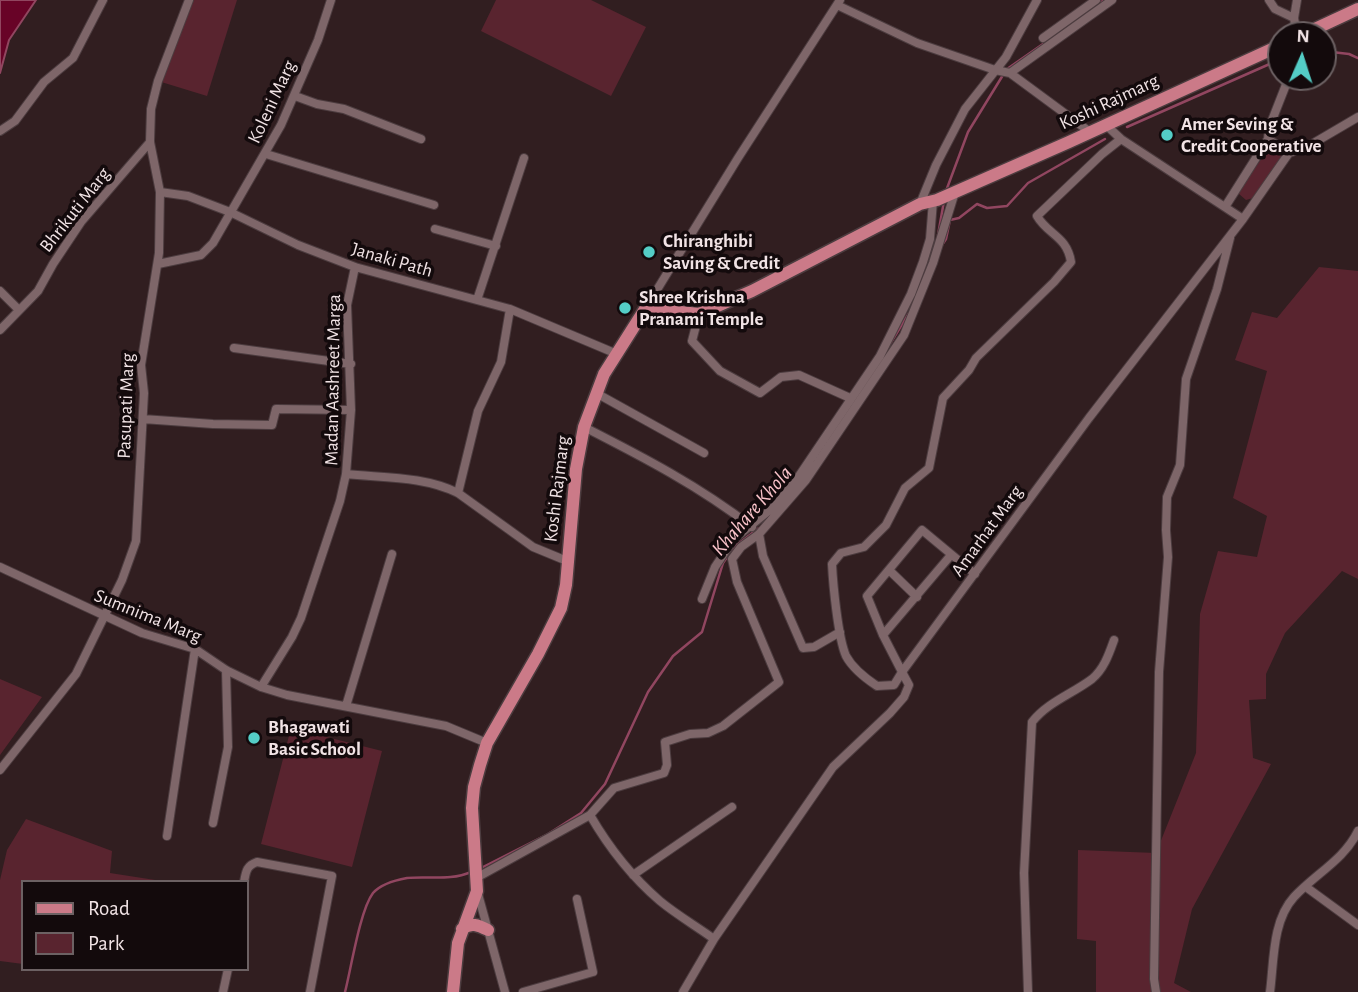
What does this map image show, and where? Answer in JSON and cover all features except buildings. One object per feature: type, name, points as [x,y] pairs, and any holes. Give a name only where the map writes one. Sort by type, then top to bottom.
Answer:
[{"type":"main road","points":[[1332,21],[1358,9]]},
{"type":"main road","name":"Koshi Rajmarg","points":[[930,202],[1267,51]]},
{"type":"main road","points":[[647,306],[699,314],[752,291],[930,202]]},
{"type":"main road","name":"Koshi Rajmarg","points":[[453,992],[462,929],[476,877],[472,808],[474,787],[487,743],[561,608],[566,585],[576,469],[584,427],[596,393],[647,306]]},
{"type":"main road","points":[[462,929],[466,925],[476,925],[488,930]]},
{"type":"street","points":[[0,131],[15,121],[44,82],[73,58],[103,0]]},
{"type":"street","name":"Pasupati Marg","points":[[0,770],[76,674],[122,580],[136,541],[143,419],[141,365],[159,264],[160,192],[150,142],[151,109],[158,80],[189,0]]},
{"type":"street","name":"Koleni Marg","points":[[159,264],[201,255],[213,243],[266,154],[295,96],[331,0]]},
{"type":"street","points":[[1002,71],[1006,57],[1037,0]]},
{"type":"street","points":[[1042,38],[1097,0]]},
{"type":"street","points":[[702,598],[715,567],[733,540],[776,505],[797,479],[880,356],[911,294],[930,239],[933,218],[930,202],[936,164],[965,109],[1002,71],[1112,0]]},
{"type":"street","points":[[1269,0],[1275,9],[1294,18]]},
{"type":"street","points":[[1295,21],[1297,0]]},
{"type":"street","points":[[647,306],[738,158],[839,3],[917,43],[1002,71],[1090,132]]},
{"type":"street","points":[[1225,207],[1268,139],[1269,128],[1284,91]]},
{"type":"street","points":[[295,96],[344,109],[421,139]]},
{"type":"street","points":[[1268,139],[1289,153],[1312,144],[1358,117]]},
{"type":"street","points":[[1106,125],[1121,139],[1243,219]]},
{"type":"street","points":[[902,672],[894,685],[877,687],[858,672],[846,655],[840,632],[832,564],[841,553],[864,547],[886,524],[905,488],[929,468],[943,398],[970,370],[976,358],[1071,262],[1065,242],[1037,216],[1121,139]]},
{"type":"street","name":"Bhrikuti Marg","points":[[0,330],[38,291],[52,264],[81,222],[150,142]]},
{"type":"street","name":"Amarhat Marg","points":[[902,672],[1089,418],[1243,219],[1289,153]]},
{"type":"street","points":[[266,154],[434,205]]},
{"type":"street","points":[[477,300],[524,158]]},
{"type":"street","name":"Janaki Path","points":[[160,192],[188,197],[230,212],[298,245],[355,267],[510,309],[617,354]]},
{"type":"street","points":[[505,992],[476,877],[590,815],[614,788],[664,773],[667,765],[665,742],[690,734],[708,733],[723,726],[779,682],[737,582],[732,559],[741,547],[759,534],[806,480],[904,335],[933,263],[953,192]]},
{"type":"street","points":[[435,229],[496,246]]},
{"type":"street","points":[[1156,992],[1154,979],[1159,672],[1168,557],[1167,497],[1180,465],[1186,379],[1217,289],[1231,232]]},
{"type":"street","name":"Madan Aashreet Marga","points":[[261,687],[292,637],[340,501],[346,474],[351,410],[347,305],[355,267]]},
{"type":"street","points":[[0,291],[19,310]]},
{"type":"street","points":[[458,493],[478,411],[501,362],[510,309]]},
{"type":"street","points":[[699,314],[692,341],[720,371],[760,393],[781,377],[799,375],[850,398]]},
{"type":"street","points":[[234,348],[351,364]]},
{"type":"street","points":[[596,393],[704,453]]},
{"type":"street","points":[[143,419],[272,425],[276,409],[351,410]]},
{"type":"street","points":[[584,427],[673,472],[751,526]]},
{"type":"street","points":[[346,474],[418,481],[444,487],[458,493],[533,547],[567,561]]},
{"type":"street","points":[[683,992],[714,939],[833,767],[890,713],[904,696],[909,685],[883,635],[867,596],[922,530],[975,573]]},
{"type":"street","points":[[759,534],[763,556],[803,648],[814,647],[840,632]]},
{"type":"street","points":[[346,706],[392,554]]},
{"type":"street","points":[[883,635],[951,555]]},
{"type":"street","name":"Sumnima Marg","points":[[0,567],[142,633],[195,649],[226,670],[261,687],[287,695],[446,726],[487,743]]},
{"type":"street","points":[[889,570],[917,597]]},
{"type":"street","points":[[1028,992],[1024,873],[1032,722],[1040,712],[1093,678],[1105,663],[1114,640]]},
{"type":"street","points":[[167,836],[195,649]]},
{"type":"street","points":[[213,823],[228,747],[226,670]]},
{"type":"street","points":[[633,875],[732,807]]},
{"type":"street","points":[[590,815],[633,875],[660,901],[714,939]]},
{"type":"street","points":[[1270,992],[1277,934],[1283,915],[1292,899],[1351,845],[1358,831]]},
{"type":"street","points":[[244,880],[250,864],[257,862],[332,876],[310,992]]},
{"type":"street","points":[[1306,887],[1358,925]]},
{"type":"street","points":[[523,992],[593,972],[577,899]]},
{"type":"street","points":[[223,992],[228,971]]},
{"type":"green space","points":[[189,0],[237,0],[207,96],[158,81]]},
{"type":"green space","points":[[496,0],[591,0],[646,27],[611,96],[481,31]]},
{"type":"green space","points":[[1276,145],[1285,153],[1253,198],[1246,200],[1239,194],[1239,190],[1267,151]]},
{"type":"green space","points":[[1319,267],[1358,271],[1358,579],[1342,571],[1285,633],[1266,674],[1266,699],[1249,700],[1253,758],[1271,764],[1192,909],[1174,983],[1191,992],[1096,992],[1096,941],[1077,939],[1078,850],[1156,853],[1196,753],[1200,614],[1218,551],[1257,557],[1267,516],[1233,498],[1267,371],[1235,360],[1252,312],[1277,318]]},
{"type":"green space","points":[[0,679],[42,697],[0,755]]},
{"type":"green space","points":[[291,728],[382,751],[352,867],[261,844]]},
{"type":"green space","points":[[26,819],[112,851],[110,873],[155,880],[21,880],[21,964],[0,961],[0,880],[7,850]]},
{"type":"shaded area","points":[[0,0],[36,0],[9,40],[0,73]]},
{"type":"waterway","name":"Khahare Khola","points":[[1090,11],[1104,0]]},
{"type":"waterway","name":"Khahare Khola","points":[[1007,69],[1079,19]]},
{"type":"waterway","points":[[1337,53],[1358,58]]},
{"type":"waterway","points":[[1127,127],[1267,65]]},
{"type":"waterway","name":"Khahare Khola","points":[[946,191],[968,132],[1003,75]]},
{"type":"waterway","points":[[942,245],[950,220],[959,218],[977,204],[987,208],[1007,206],[1028,183],[1105,139]]},
{"type":"waterway","name":"Khahare Khola","points":[[938,235],[944,201]]},
{"type":"waterway","name":"Khahare Khola","points":[[890,344],[909,313]]},
{"type":"waterway","name":"Khahare Khola","points":[[481,868],[548,834],[581,813],[605,784],[648,692],[673,656],[702,632],[723,563],[734,547],[759,528]]},
{"type":"waterway","name":"Khahare Khola","points":[[345,992],[360,926],[368,901],[376,890],[403,879],[448,877],[471,872]]},
{"type":"place","name":"Amer Seving & Credit Cooperative","points":[[1167,135]]},
{"type":"place","name":"Chiranghibi Saving & Credit","points":[[649,252]]},
{"type":"place","name":"Shree Krishna Pranami Temple","points":[[625,308]]},
{"type":"place","name":"Bhagawati Basic School","points":[[254,738]]}]
